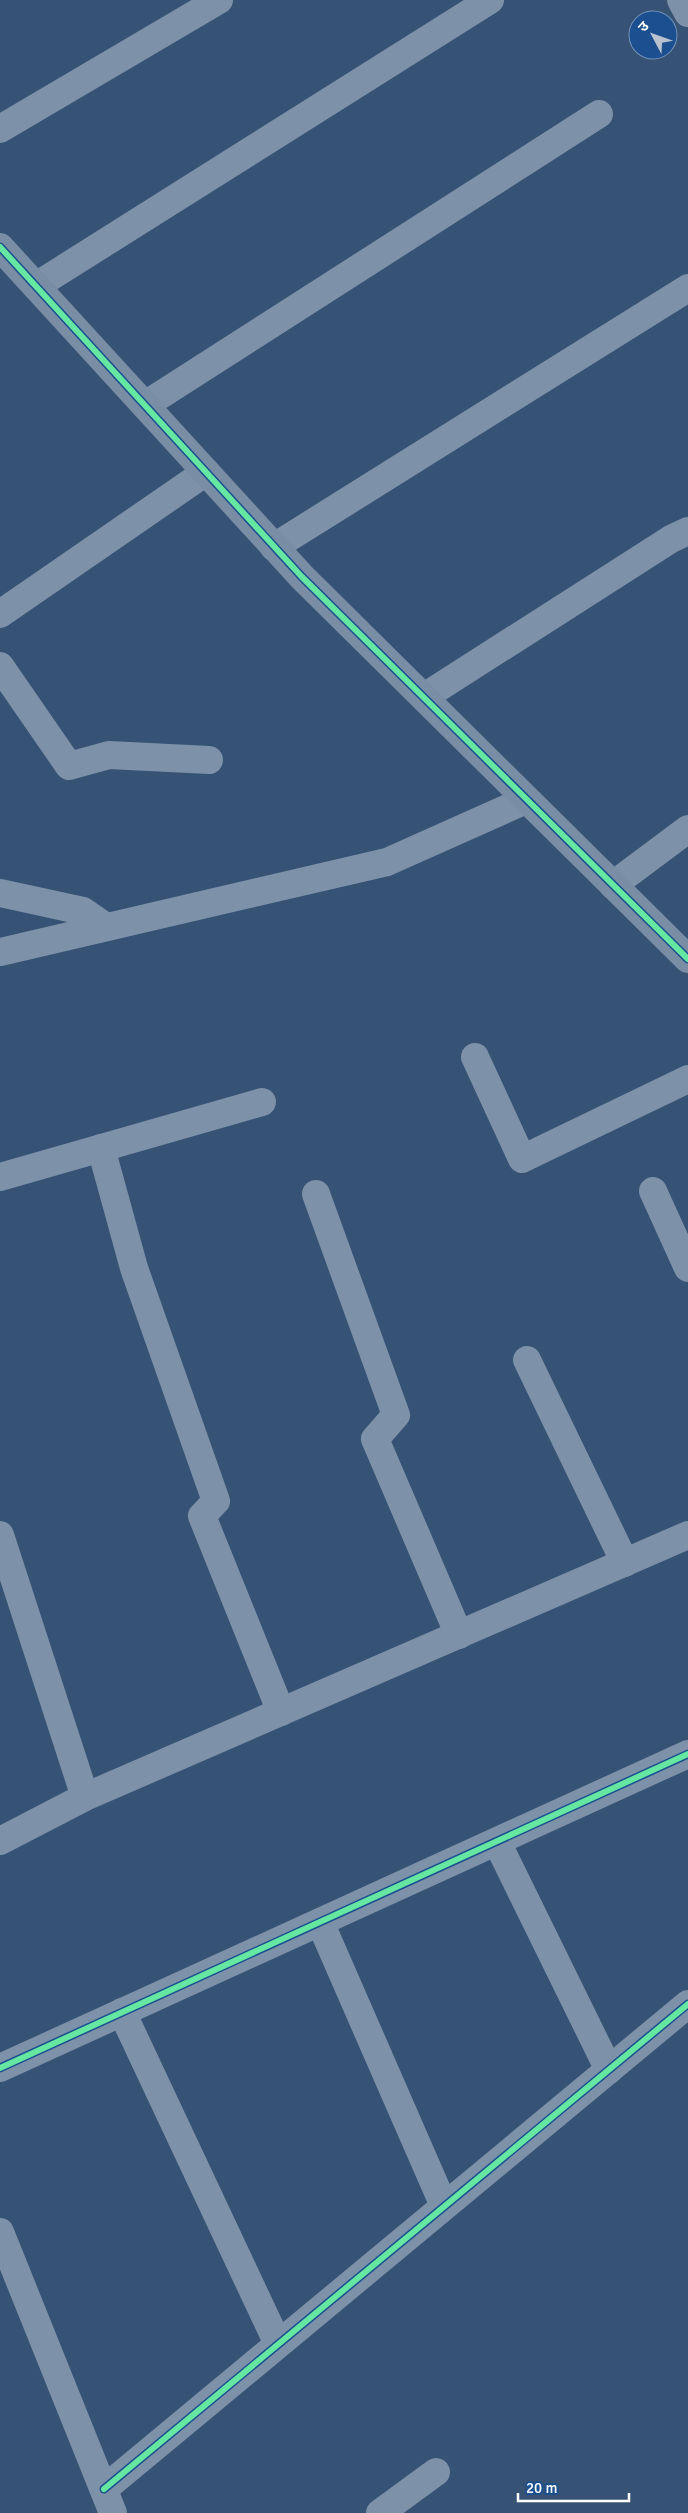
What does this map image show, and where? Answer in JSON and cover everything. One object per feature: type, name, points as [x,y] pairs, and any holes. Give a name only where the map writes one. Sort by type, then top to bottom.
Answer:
[{"type":"street","points":[[0,129],[219,0]]},
{"type":"street","points":[[36,286],[490,0]]},
{"type":"street","points":[[681,0],[688,13]]},
{"type":"street","points":[[145,405],[599,114]]},
{"type":"street","points":[[0,247],[274,547],[526,800],[688,959]]},
{"type":"street","points":[[274,547],[688,288]]},
{"type":"street","points":[[0,614],[206,472]]},
{"type":"street","points":[[424,697],[671,539],[688,531]]},
{"type":"street","points":[[0,666],[69,766],[109,754],[209,760]]},
{"type":"street","points":[[0,952],[387,862],[526,800]]},
{"type":"street","points":[[612,885],[688,830]]},
{"type":"street","points":[[0,894],[83,911],[106,927]]},
{"type":"street","points":[[475,1057],[522,1159],[688,1078]]},
{"type":"street","points":[[0,1177],[262,1102]]},
{"type":"street","points":[[101,1148],[134,1268],[216,1500],[202,1516],[281,1712]]},
{"type":"street","points":[[653,1191],[688,1268]]},
{"type":"street","points":[[316,1194],[396,1416],[375,1439],[459,1636]]},
{"type":"street","points":[[527,1360],[625,1563]]},
{"type":"street","points":[[0,1535],[86,1797]]},
{"type":"street","points":[[0,1840],[86,1797],[688,1535]]},
{"type":"street","points":[[0,2068],[688,1754]]},
{"type":"street","points":[[497,1842],[609,2070]]},
{"type":"street","points":[[320,1922],[444,2206]]},
{"type":"street","points":[[0,2232],[108,2501],[278,2344],[688,2004]]},
{"type":"street","points":[[122,2012],[278,2344]]},
{"type":"street","points":[[380,2513],[436,2472]]},
{"type":"cycle path","points":[[0,247],[302,577],[688,959]]},
{"type":"cycle path","points":[[0,2068],[688,1754]]},
{"type":"cycle path","points":[[104,2489],[688,2004]]}]
